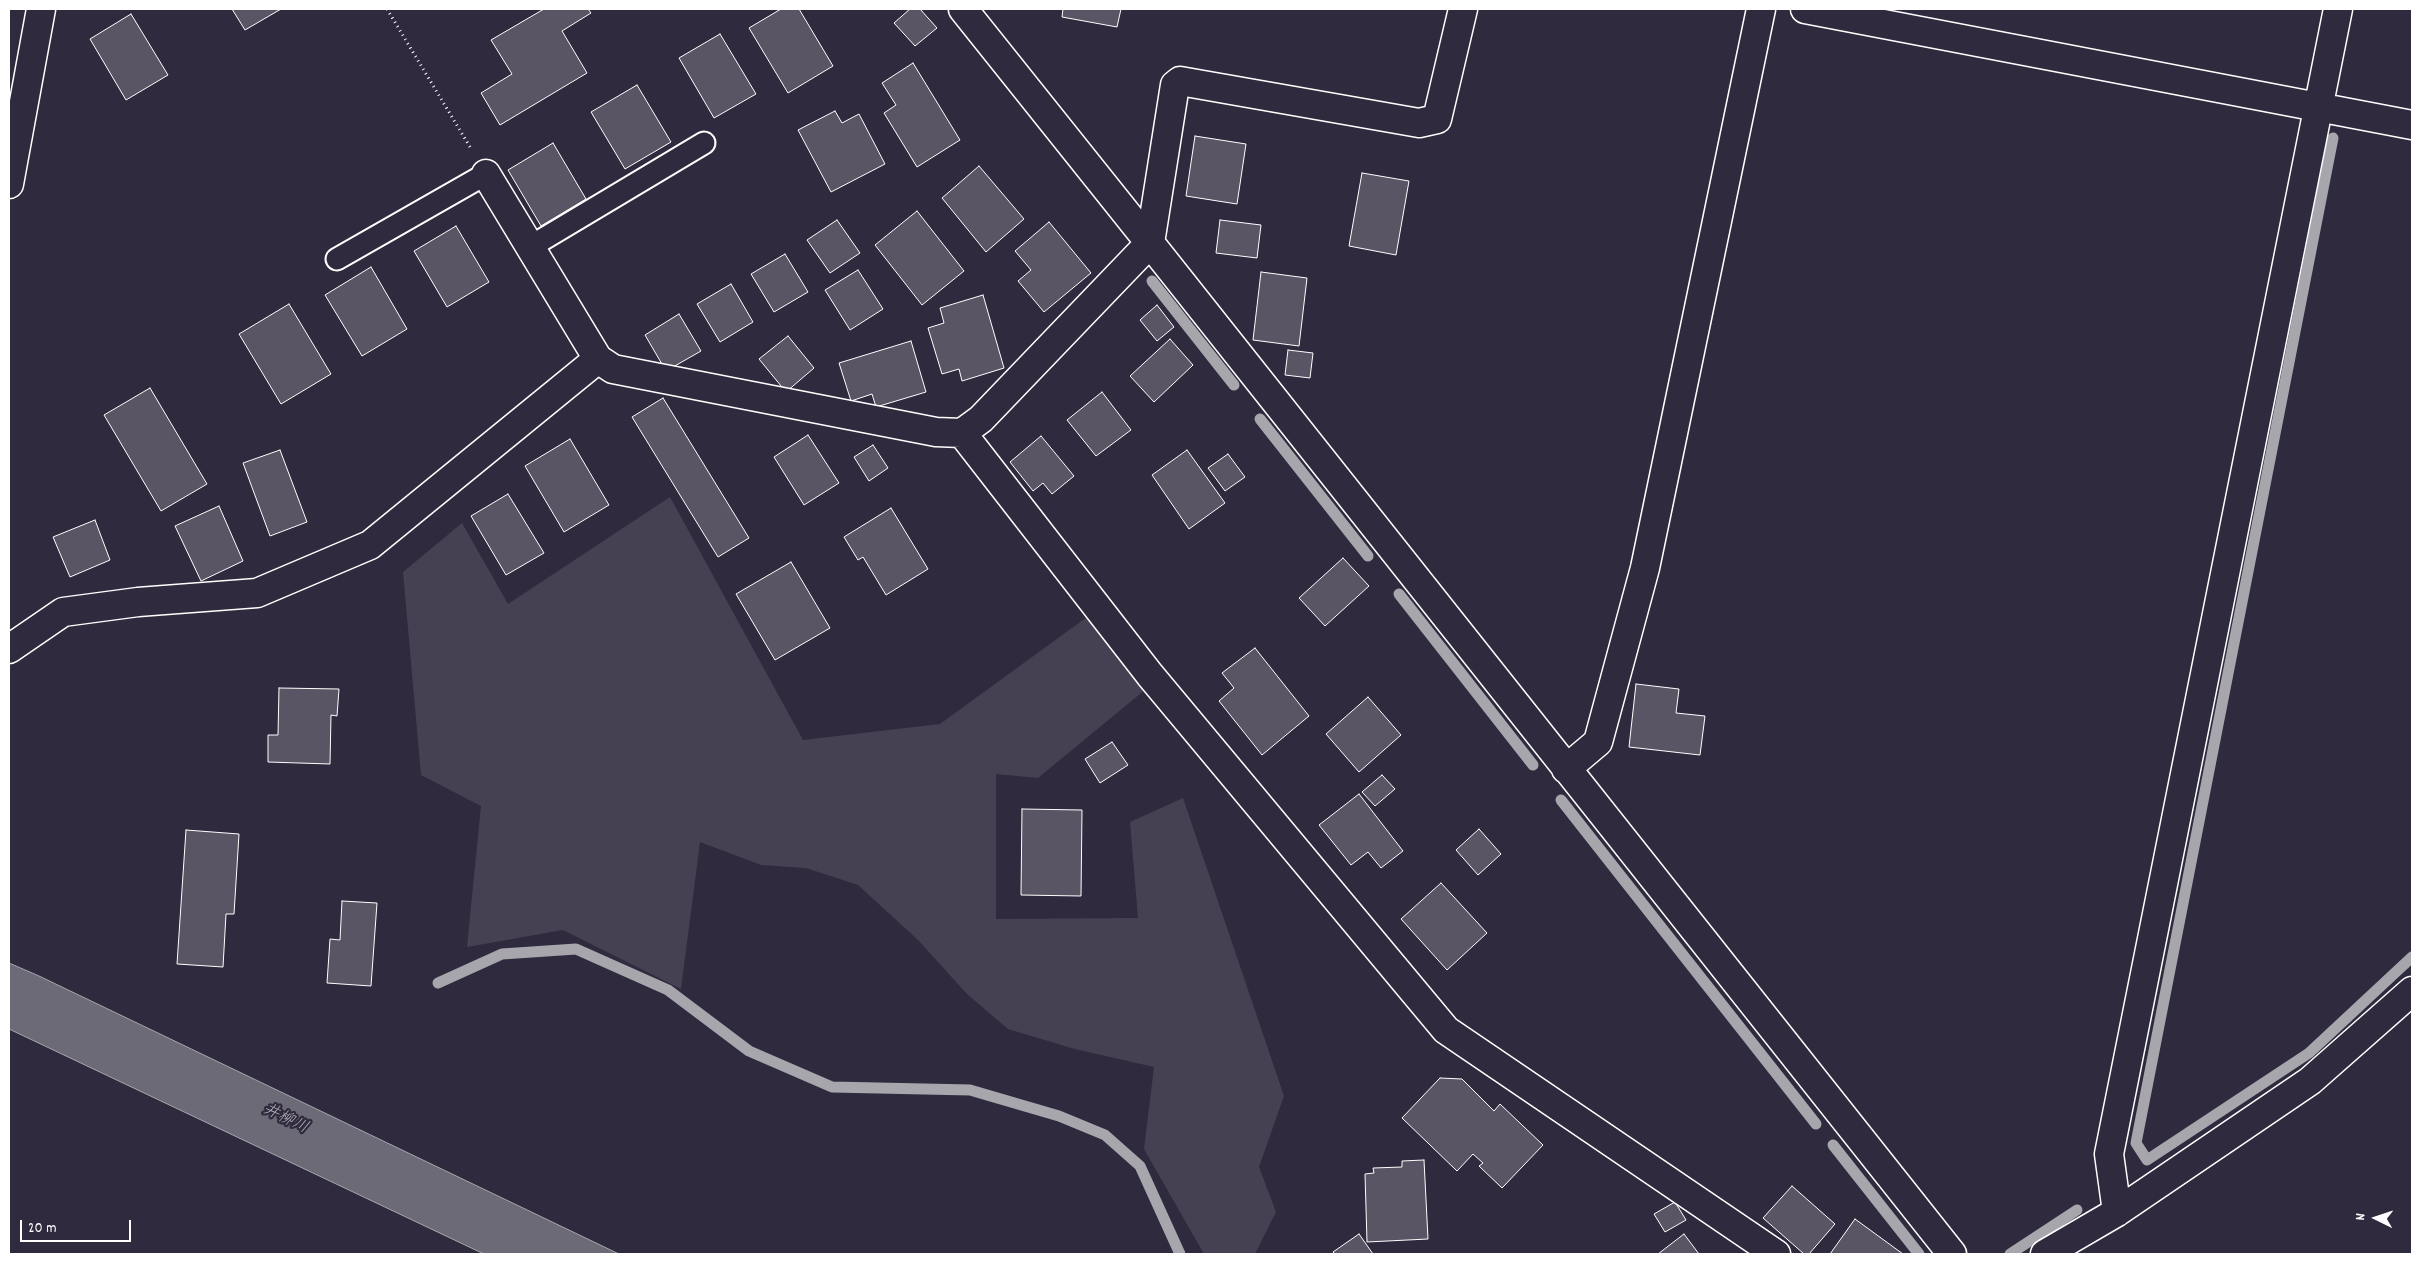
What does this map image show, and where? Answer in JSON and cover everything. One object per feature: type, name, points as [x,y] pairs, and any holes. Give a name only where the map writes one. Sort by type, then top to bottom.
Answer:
[{"type":"street","points":[[9,184],[15,111],[41,9]]},
{"type":"street","points":[[963,9],[1952,1254]]},
{"type":"street","points":[[486,174],[598,359],[613,369],[813,410],[936,432],[962,433],[981,419],[1150,243],[1175,85],[1180,81],[1419,123],[1437,119],[1463,9]]},
{"type":"street","points":[[1566,769],[1598,742],[1645,568],[1760,9]]},
{"type":"street","points":[[1805,9],[2412,125]]},
{"type":"street","points":[[2117,1212],[2109,1154],[2338,9]]},
{"type":"street","points":[[9,649],[63,612],[138,602],[257,593],[370,545],[598,359]]},
{"type":"street","points":[[962,433],[1150,675],[1446,1030],[1776,1254]]},
{"type":"street","points":[[2045,1254],[2117,1212],[2310,1081],[2412,991]]},
{"type":"lane","points":[[530,247],[704,143]]},
{"type":"lane","points":[[337,259],[486,174]]},
{"type":"path","points":[[387,9],[486,174]]},
{"type":"shaded area","points":[[670,497],[803,740],[940,724],[1087,617],[1146,689],[1038,778],[996,774],[996,919],[1138,918],[1130,822],[1183,798],[1284,1096],[1259,1167],[1276,1212],[1255,1254],[1204,1254],[1144,1149],[1154,1067],[1075,1049],[1008,1029],[967,994],[918,940],[858,885],[806,868],[761,865],[700,842],[681,989],[563,930],[467,947],[481,806],[421,775],[403,572],[462,523],[508,604]]},
{"type":"water","name":"井柳川","points":[[9,963],[619,1254],[484,1254],[9,1029]]},
{"type":"building","points":[[232,9],[281,9],[245,30]]},
{"type":"building","points":[[544,9],[588,9],[591,13],[562,31],[587,73],[500,125],[481,93],[512,74],[491,40]]},
{"type":"building","points":[[781,9],[799,9],[833,66],[788,93],[749,28]]},
{"type":"building","points":[[910,9],[920,9],[937,28],[915,46],[894,23]]},
{"type":"building","points":[[1063,9],[1121,9],[1117,27],[1062,17]]},
{"type":"building","points":[[131,14],[168,75],[126,100],[90,39]]},
{"type":"building","points":[[720,34],[756,94],[714,118],[679,58]]},
{"type":"building","points":[[913,63],[960,140],[917,167],[884,113],[896,105],[882,83]]},
{"type":"building","points":[[637,85],[671,142],[625,169],[591,112]]},
{"type":"building","points":[[835,111],[842,123],[859,114],[885,164],[831,192],[798,130]]},
{"type":"building","points":[[1195,136],[1246,144],[1237,204],[1186,196]]},
{"type":"building","points":[[553,143],[586,199],[541,226],[508,170]]},
{"type":"building","points":[[979,166],[1024,219],[986,252],[942,198]]},
{"type":"building","points":[[1362,173],[1409,181],[1396,255],[1349,246]]},
{"type":"building","points":[[917,211],[964,271],[922,305],[875,245]]},
{"type":"building","points":[[837,220],[860,253],[830,273],[807,240]]},
{"type":"building","points":[[1220,220],[1261,225],[1257,258],[1216,253]]},
{"type":"building","points":[[1049,222],[1091,273],[1044,312],[1018,281],[1031,270],[1015,251]]},
{"type":"building","points":[[456,226],[489,282],[447,307],[414,251]]},
{"type":"building","points":[[785,254],[808,292],[774,312],[751,274]]},
{"type":"building","points":[[371,267],[407,329],[362,356],[325,295]]},
{"type":"building","points":[[858,270],[883,309],[850,330],[825,290]]},
{"type":"building","points":[[1261,272],[1307,278],[1299,346],[1253,340]]},
{"type":"building","points":[[731,284],[753,322],[720,342],[697,304]]},
{"type":"building","points":[[983,295],[1004,368],[962,381],[959,369],[942,374],[928,328],[944,323],[940,308]]},
{"type":"building","points":[[289,304],[331,374],[281,404],[239,334]]},
{"type":"building","points":[[1157,305],[1174,327],[1157,341],[1140,320]]},
{"type":"building","points":[[679,314],[701,351],[666,371],[645,335]]},
{"type":"building","points":[[788,336],[814,368],[786,392],[759,359]]},
{"type":"building","points":[[1170,339],[1193,365],[1154,402],[1130,376]]},
{"type":"building","points":[[911,341],[926,392],[876,407],[872,394],[851,401],[839,363]]},
{"type":"building","points":[[1288,350],[1313,353],[1310,378],[1285,375]]},
{"type":"building","points":[[150,388],[207,484],[161,511],[104,415]]},
{"type":"building","points":[[1102,392],[1131,430],[1096,456],[1067,420]]},
{"type":"building","points":[[663,398],[749,538],[718,557],[632,417]]},
{"type":"building","points":[[808,435],[839,483],[804,505],[774,457]]},
{"type":"building","points":[[1041,436],[1074,476],[1052,494],[1043,483],[1033,491],[1010,462]]},
{"type":"building","points":[[570,439],[609,505],[564,532],[525,466]]},
{"type":"building","points":[[873,445],[888,468],[869,481],[854,457]]},
{"type":"building","points":[[280,450],[307,522],[270,536],[243,463]]},
{"type":"building","points":[[1187,450],[1225,503],[1189,529],[1152,475]]},
{"type":"building","points":[[1228,454],[1245,477],[1225,491],[1208,468]]},
{"type":"building","points":[[508,494],[544,553],[506,575],[471,516]]},
{"type":"building","points":[[219,506],[243,561],[201,581],[175,526]]},
{"type":"building","points":[[891,508],[928,569],[886,595],[863,557],[858,560],[844,537]]},
{"type":"building","points":[[95,520],[110,560],[70,577],[53,537]]},
{"type":"building","points":[[1343,558],[1369,586],[1325,626],[1299,598]]},
{"type":"building","points":[[791,562],[830,628],[775,660],[736,594]]},
{"type":"building","points":[[1255,648],[1309,716],[1262,755],[1219,701],[1234,688],[1222,673]]},
{"type":"building","points":[[1636,684],[1679,689],[1676,713],[1705,716],[1700,755],[1629,747]]},
{"type":"building","points":[[279,688],[339,689],[337,716],[331,715],[330,764],[268,762],[268,735],[278,735]]},
{"type":"building","points":[[1368,697],[1401,735],[1359,772],[1326,734]]},
{"type":"building","points":[[1112,742],[1128,765],[1100,783],[1085,759]]},
{"type":"building","points":[[1382,775],[1395,789],[1375,806],[1362,792]]},
{"type":"building","points":[[1359,794],[1403,851],[1381,868],[1368,852],[1351,865],[1319,825]]},
{"type":"building","points":[[1022,809],[1082,810],[1081,896],[1021,895]]},
{"type":"building","points":[[1479,829],[1501,854],[1478,875],[1456,850]]},
{"type":"building","points":[[186,830],[239,834],[234,914],[226,914],[223,967],[177,964]]},
{"type":"building","points":[[1441,883],[1487,933],[1447,970],[1401,919]]},
{"type":"building","points":[[342,901],[377,903],[371,986],[327,983],[330,939],[340,940]]},
{"type":"building","points":[[1440,1078],[1462,1079],[1494,1111],[1500,1104],[1543,1145],[1502,1188],[1479,1166],[1483,1163],[1473,1154],[1457,1171],[1402,1118]]},
{"type":"building","points":[[1424,1160],[1428,1239],[1367,1242],[1365,1174],[1374,1173],[1373,1168],[1402,1167],[1402,1161]]},
{"type":"building","points":[[1792,1186],[1835,1224],[1809,1254],[1804,1254],[1763,1218]]},
{"type":"building","points":[[1675,1202],[1686,1220],[1665,1232],[1654,1214]]},
{"type":"building","points":[[1855,1219],[1903,1254],[1830,1254]]},
{"type":"building","points":[[1359,1234],[1373,1254],[1335,1254],[1333,1252]]},
{"type":"building","points":[[1684,1234],[1699,1254],[1658,1254]]},
{"type":"waterway","points":[[2333,138],[2136,1143],[2147,1160],[2309,1053],[2412,957]]},
{"type":"waterway","points":[[1152,281],[1234,385]]},
{"type":"waterway","points":[[1260,419],[1368,556]]},
{"type":"waterway","points":[[1399,594],[1533,765]]},
{"type":"waterway","points":[[1561,800],[1816,1124]]},
{"type":"waterway","points":[[438,983],[502,954],[576,949],[668,990],[749,1051],[832,1087],[970,1090],[1059,1116],[1105,1135],[1140,1166],[1180,1254]]},
{"type":"waterway","points":[[1833,1145],[1919,1254]]},
{"type":"waterway","points":[[2010,1254],[2077,1210]]}]
